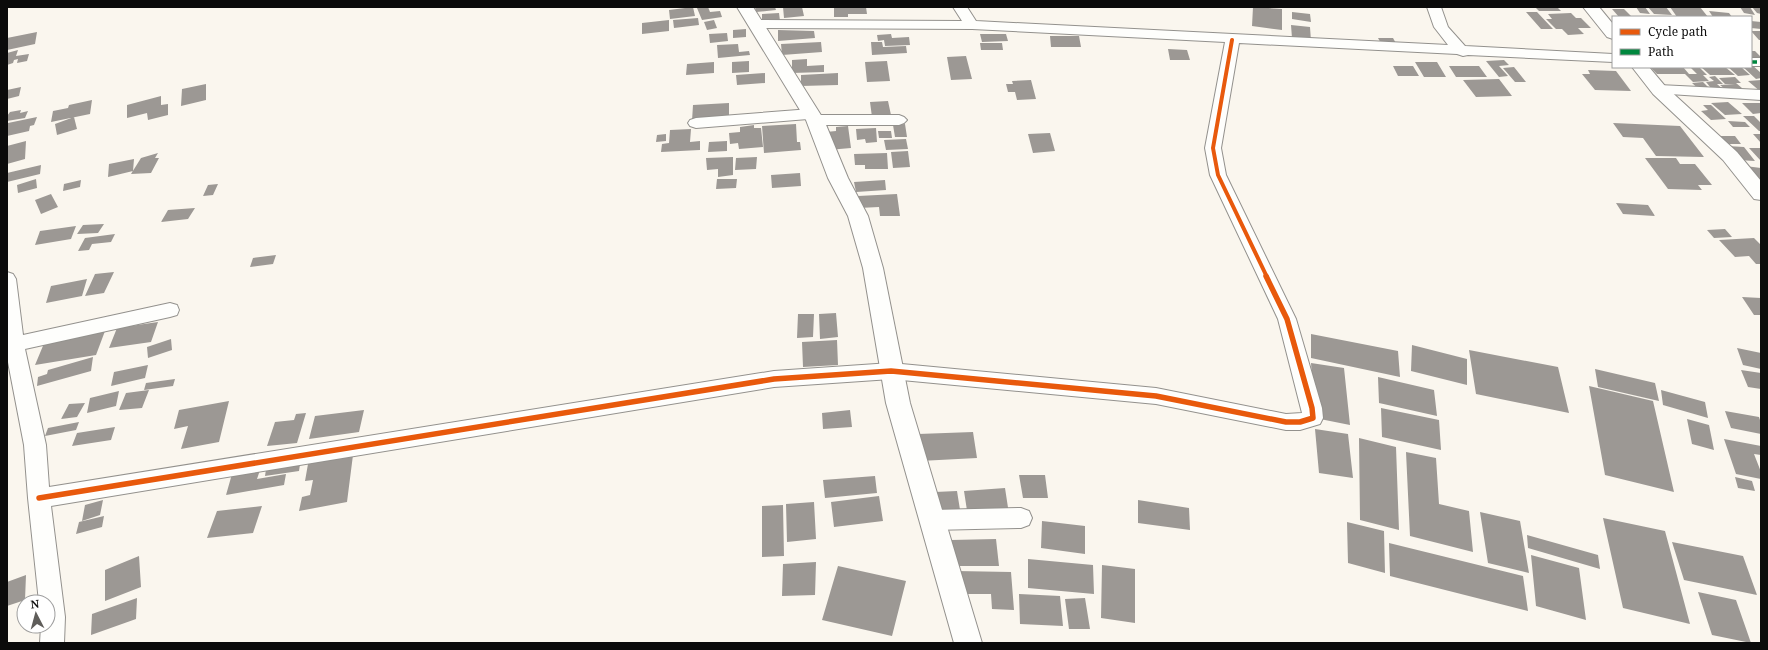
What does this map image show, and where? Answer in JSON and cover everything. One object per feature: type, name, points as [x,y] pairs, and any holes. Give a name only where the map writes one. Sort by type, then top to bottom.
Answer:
[{"type":"street","points":[[960,7],[972,25]]},
{"type":"street","points":[[1434,7],[1436,21],[1442,30],[1463,52]]},
{"type":"street","points":[[1591,7],[1612,33]]},
{"type":"street","points":[[751,16],[972,25],[1463,52],[1612,58]]},
{"type":"street","points":[[751,16],[813,117],[838,178],[858,216],[873,268],[898,403],[968,643]]},
{"type":"street","points":[[39,498],[774,379],[891,371],[1156,396],[1286,422],[1300,422],[1312,418],[1312,408],[1287,319],[1218,175],[1214,162],[1213,148],[1232,40]]},
{"type":"street","points":[[1641,68],[1659,90],[1730,156],[1761,194]]},
{"type":"street","points":[[1659,90],[1761,95]]},
{"type":"street","points":[[696,123],[813,117],[899,120]]},
{"type":"street","points":[[7,279],[14,344],[35,445],[39,498],[54,617],[52,643]]},
{"type":"street","points":[[14,344],[170,310]]},
{"type":"street","points":[[932,520],[1021,518]]},
{"type":"building","points":[[693,7],[695,16],[670,19],[669,10]]},
{"type":"building","points":[[708,7],[710,12],[720,11],[722,17],[702,20],[697,8]]},
{"type":"building","points":[[755,7],[775,7],[776,10],[756,12]]},
{"type":"building","points":[[783,7],[802,7],[804,16],[784,18]]},
{"type":"building","points":[[834,7],[866,7],[867,14],[848,14],[848,17],[834,17]]},
{"type":"building","points":[[1253,7],[1282,9],[1282,30],[1252,26]]},
{"type":"building","points":[[1535,7],[1557,7],[1561,11],[1539,11]]},
{"type":"building","points":[[1636,7],[1645,7],[1650,14],[1640,13]]},
{"type":"building","points":[[1648,7],[1666,7],[1672,15],[1654,14]]},
{"type":"building","points":[[1670,7],[1700,7],[1707,16],[1676,16]]},
{"type":"building","points":[[1740,7],[1750,7],[1755,15],[1744,13]]},
{"type":"building","points":[[1752,7],[1761,7],[1761,14],[1757,13]]},
{"type":"building","points":[[1612,9],[1624,9],[1631,16],[1618,16]]},
{"type":"building","points":[[1709,11],[1729,13],[1731,16],[1712,16]]},
{"type":"building","points":[[1292,12],[1310,14],[1311,22],[1292,19]]},
{"type":"building","points":[[1526,12],[1537,12],[1553,29],[1541,29]]},
{"type":"building","points":[[779,13],[780,21],[762,22],[762,14]]},
{"type":"building","points":[[1571,13],[1576,18],[1581,18],[1591,28],[1578,28],[1584,34],[1568,35],[1562,29],[1556,29],[1546,19],[1552,19],[1548,14]]},
{"type":"building","points":[[698,18],[699,25],[674,28],[673,20]]},
{"type":"building","points":[[669,20],[669,31],[642,34],[642,23]]},
{"type":"building","points":[[714,20],[717,28],[707,30],[704,22]]},
{"type":"building","points":[[1752,21],[1761,22],[1761,29],[1752,28]]},
{"type":"building","points":[[1291,25],[1310,27],[1311,41],[1292,38]]},
{"type":"building","points":[[746,29],[746,37],[733,38],[733,30]]},
{"type":"building","points":[[778,30],[814,31],[815,38],[778,41]]},
{"type":"building","points":[[1752,31],[1761,31],[1761,40],[1759,40]]},
{"type":"building","points":[[37,32],[35,44],[7,50],[7,38]]},
{"type":"building","points":[[727,33],[728,41],[710,43],[709,34]]},
{"type":"building","points":[[891,34],[892,38],[909,37],[910,45],[885,46],[884,40],[878,41],[877,35]]},
{"type":"building","points":[[980,34],[1006,34],[1008,41],[982,42]]},
{"type":"building","points":[[1050,36],[1079,36],[1081,47],[1051,47]]},
{"type":"building","points":[[1378,38],[1393,38],[1398,47],[1383,47]]},
{"type":"building","points":[[821,42],[822,52],[782,55],[781,44]]},
{"type":"building","points":[[871,42],[882,42],[883,47],[906,46],[907,53],[872,55]]},
{"type":"building","points":[[980,43],[1002,43],[1003,50],[981,50]]},
{"type":"building","points":[[738,44],[739,52],[749,51],[750,55],[718,58],[717,45]]},
{"type":"building","points":[[1168,49],[1187,50],[1190,60],[1170,60]]},
{"type":"building","points":[[18,50],[16,56],[29,54],[27,61],[17,63],[18,59],[7,65],[7,53]]},
{"type":"building","points":[[1752,51],[1755,51],[1761,57],[1761,60],[1752,60]]},
{"type":"building","points":[[966,56],[972,79],[951,80],[947,57]]},
{"type":"building","points":[[807,59],[807,66],[824,65],[824,72],[792,73],[792,60]]},
{"type":"building","points":[[1504,60],[1509,65],[1499,66],[1508,76],[1499,77],[1486,61]]},
{"type":"building","points":[[749,61],[749,72],[732,73],[732,62]]},
{"type":"building","points":[[887,61],[890,81],[867,82],[865,62]]},
{"type":"building","points":[[714,62],[714,73],[686,75],[687,64]]},
{"type":"building","points":[[1415,62],[1437,62],[1446,77],[1424,77]]},
{"type":"building","points":[[1752,65],[1761,73],[1761,78],[1756,79],[1744,68],[1752,68]]},
{"type":"building","points":[[1393,66],[1413,66],[1419,76],[1398,76]]},
{"type":"building","points":[[1449,66],[1479,66],[1487,77],[1456,77]]},
{"type":"building","points":[[1514,67],[1526,82],[1515,82],[1503,68]]},
{"type":"building","points":[[1651,68],[1684,68],[1689,74],[1657,74]]},
{"type":"building","points":[[1691,68],[1700,68],[1707,75],[1703,75],[1709,81],[1693,82],[1685,74],[1697,74]]},
{"type":"building","points":[[1702,68],[1726,68],[1735,75],[1710,75]]},
{"type":"building","points":[[1729,68],[1742,68],[1750,75],[1738,76]]},
{"type":"building","points":[[1588,70],[1616,71],[1631,91],[1595,90],[1582,74],[1590,74]]},
{"type":"building","points":[[765,73],[765,83],[737,85],[736,75]]},
{"type":"building","points":[[838,73],[838,85],[801,86],[801,75]]},
{"type":"building","points":[[1715,76],[1723,84],[1717,84],[1725,91],[1711,88],[1706,82],[1714,81],[1709,77]]},
{"type":"building","points":[[1735,77],[1741,83],[1736,83],[1742,88],[1725,89],[1720,85],[1735,84],[1725,84],[1719,78]]},
{"type":"building","points":[[1499,79],[1512,96],[1476,97],[1463,80]]},
{"type":"building","points":[[1031,80],[1036,99],[1017,100],[1015,92],[1008,92],[1006,84],[1013,84],[1012,81]]},
{"type":"building","points":[[1761,80],[1761,92],[1748,81]]},
{"type":"building","points":[[1703,82],[1711,90],[1701,91],[1692,83]]},
{"type":"building","points":[[206,84],[206,100],[181,106],[182,89]]},
{"type":"building","points":[[21,87],[19,96],[7,99],[7,90]]},
{"type":"building","points":[[161,96],[161,105],[168,104],[168,115],[148,120],[147,113],[127,118],[127,105]]},
{"type":"building","points":[[92,100],[90,114],[51,122],[53,111],[68,108],[69,105]]},
{"type":"building","points":[[888,101],[891,115],[872,117],[870,102]]},
{"type":"building","points":[[1728,102],[1742,114],[1725,115],[1711,103]]},
{"type":"building","points":[[729,103],[729,119],[692,121],[693,105]]},
{"type":"building","points":[[1742,103],[1761,103],[1761,113],[1753,114]]},
{"type":"building","points":[[1703,105],[1711,105],[1726,119],[1711,120],[1701,111],[1708,110]]},
{"type":"building","points":[[21,110],[20,113],[28,111],[25,118],[7,121],[7,116],[10,112]]},
{"type":"building","points":[[1743,116],[1754,116],[1761,123],[1761,131],[1759,131]]},
{"type":"building","points":[[37,117],[34,125],[30,126],[29,131],[7,136],[8,123]]},
{"type":"building","points":[[74,117],[77,129],[57,135],[55,124]]},
{"type":"building","points":[[1728,121],[1745,122],[1750,127],[1733,127]]},
{"type":"building","points":[[1613,123],[1680,126],[1704,157],[1656,156],[1643,138],[1623,137]]},
{"type":"building","points":[[796,124],[797,142],[800,142],[801,150],[764,153],[762,126]]},
{"type":"building","points":[[905,124],[907,137],[895,137],[893,125]]},
{"type":"building","points":[[754,125],[754,128],[761,128],[763,147],[739,149],[738,143],[730,144],[729,133],[740,132],[740,127]]},
{"type":"building","points":[[848,126],[851,148],[828,150],[826,132],[836,131],[836,127]]},
{"type":"building","points":[[876,128],[877,142],[866,143],[865,139],[857,140],[856,129]]},
{"type":"building","points":[[691,129],[690,142],[700,141],[700,150],[661,152],[662,144],[669,143],[670,130]]},
{"type":"building","points":[[878,131],[891,131],[892,138],[879,138]]},
{"type":"building","points":[[1050,133],[1055,151],[1033,153],[1028,134]]},
{"type":"building","points":[[666,134],[666,141],[656,142],[657,135]]},
{"type":"building","points":[[1753,134],[1761,134],[1761,143]]},
{"type":"building","points":[[1716,136],[1735,136],[1741,144],[1722,144]]},
{"type":"building","points":[[906,139],[908,149],[886,150],[884,140]]},
{"type":"building","points":[[26,141],[25,159],[7,164],[7,146]]},
{"type":"building","points":[[727,141],[727,151],[708,152],[709,142]]},
{"type":"building","points":[[1727,146],[1744,147],[1755,161],[1738,160]]},
{"type":"building","points":[[1749,148],[1761,148],[1761,161]]},
{"type":"building","points":[[908,151],[910,167],[893,168],[891,152]]},
{"type":"building","points":[[158,153],[155,158],[159,158],[151,173],[131,174],[141,158]]},
{"type":"building","points":[[887,153],[888,169],[865,169],[865,165],[855,165],[854,154]]},
{"type":"building","points":[[733,157],[733,175],[718,177],[718,169],[707,170],[706,158]]},
{"type":"building","points":[[757,157],[756,169],[735,170],[736,158]]},
{"type":"building","points":[[1645,158],[1676,158],[1680,164],[1695,164],[1712,185],[1698,185],[1702,190],[1668,189]]},
{"type":"building","points":[[134,159],[133,171],[108,177],[109,164]]},
{"type":"building","points":[[41,165],[40,174],[7,182],[7,173]]},
{"type":"building","points":[[1745,166],[1761,168],[1761,180],[1754,179]]},
{"type":"building","points":[[800,173],[801,186],[772,188],[771,175]]},
{"type":"building","points":[[36,179],[37,188],[18,193],[17,185]]},
{"type":"building","points":[[717,179],[737,179],[736,188],[716,189]]},
{"type":"building","points":[[81,180],[80,187],[63,191],[64,184]]},
{"type":"building","points":[[885,180],[886,190],[856,192],[854,182]]},
{"type":"building","points":[[218,184],[213,195],[203,196],[208,185]]},
{"type":"building","points":[[51,194],[58,207],[41,214],[35,200]]},
{"type":"building","points":[[897,194],[900,216],[880,216],[879,207],[859,208],[858,196]]},
{"type":"building","points":[[1616,203],[1648,205],[1655,216],[1623,214]]},
{"type":"building","points":[[195,208],[188,219],[161,222],[168,210]]},
{"type":"building","points":[[104,224],[98,233],[77,234],[83,225]]},
{"type":"building","points":[[76,226],[71,239],[35,245],[40,231]]},
{"type":"building","points":[[1725,229],[1732,237],[1714,238],[1707,230]]},
{"type":"building","points":[[115,234],[111,242],[92,244],[89,250],[78,251],[85,238]]},
{"type":"building","points":[[1754,238],[1761,245],[1761,264],[1756,264],[1749,256],[1735,257],[1719,240]]},
{"type":"building","points":[[276,255],[273,264],[250,267],[253,258]]},
{"type":"building","points":[[114,272],[104,293],[85,296],[95,274]]},
{"type":"building","points":[[87,279],[82,296],[46,303],[51,286]]},
{"type":"building","points":[[1742,297],[1761,298],[1761,315],[1754,315]]},
{"type":"building","points":[[836,313],[838,337],[820,339],[819,314]]},
{"type":"building","points":[[798,314],[814,314],[813,337],[797,338]]},
{"type":"building","points":[[158,322],[151,342],[109,348],[117,328]]},
{"type":"building","points":[[105,331],[96,355],[35,365],[45,341]]},
{"type":"building","points":[[1311,334],[1398,351],[1400,377],[1311,358]]},
{"type":"building","points":[[171,339],[172,350],[148,358],[147,347]]},
{"type":"building","points":[[837,340],[838,365],[803,367],[802,342]]},
{"type":"building","points":[[1412,345],[1467,359],[1467,385],[1411,371]]},
{"type":"building","points":[[1737,348],[1761,353],[1761,369],[1743,365]]},
{"type":"building","points":[[1469,350],[1558,367],[1569,413],[1476,394]]},
{"type":"building","points":[[93,357],[91,371],[37,386],[38,377],[47,374],[48,370]]},
{"type":"building","points":[[1311,363],[1344,368],[1350,425],[1315,418]]},
{"type":"building","points":[[148,365],[145,378],[111,386],[114,372]]},
{"type":"building","points":[[1595,369],[1655,383],[1659,401],[1598,387]]},
{"type":"building","points":[[1741,370],[1761,373],[1761,389],[1748,387]]},
{"type":"building","points":[[1378,377],[1434,390],[1437,416],[1379,403]]},
{"type":"building","points":[[175,379],[173,386],[144,390],[146,383]]},
{"type":"building","points":[[1589,386],[1653,401],[1674,492],[1605,475]]},
{"type":"building","points":[[149,390],[142,408],[119,410],[126,393]]},
{"type":"building","points":[[1661,390],[1705,402],[1708,418],[1663,405]]},
{"type":"building","points":[[119,391],[116,406],[87,413],[90,398]]},
{"type":"building","points":[[229,401],[219,442],[181,449],[188,426],[174,429],[179,410]]},
{"type":"building","points":[[85,403],[77,417],[61,419],[69,404]]},
{"type":"building","points":[[1381,408],[1439,420],[1441,450],[1382,437]]},
{"type":"building","points":[[364,410],[359,432],[309,439],[315,416]]},
{"type":"building","points":[[850,410],[852,427],[823,429],[822,413]]},
{"type":"building","points":[[1725,411],[1759,417],[1761,423],[1761,434],[1731,428]]},
{"type":"building","points":[[306,413],[297,443],[267,446],[275,422],[294,420],[296,414]]},
{"type":"building","points":[[1687,419],[1709,425],[1714,450],[1692,444]]},
{"type":"building","points":[[79,422],[76,430],[45,436],[48,428]]},
{"type":"building","points":[[115,427],[111,440],[72,446],[77,433]]},
{"type":"building","points":[[1315,429],[1348,434],[1353,478],[1319,473]]},
{"type":"building","points":[[973,432],[977,458],[920,461],[918,434]]},
{"type":"building","points":[[1359,438],[1396,447],[1399,530],[1360,520]]},
{"type":"building","points":[[1724,439],[1761,446],[1761,455],[1754,454],[1761,472],[1761,479],[1736,474]]},
{"type":"building","points":[[1406,452],[1436,458],[1439,504],[1469,511],[1473,552],[1410,536]]},
{"type":"building","points":[[353,455],[347,502],[299,511],[302,497],[310,495],[313,480],[305,481],[308,464]]},
{"type":"building","points":[[301,458],[299,471],[265,476],[267,463]]},
{"type":"building","points":[[260,470],[257,479],[286,474],[284,485],[226,495],[232,474]]},
{"type":"building","points":[[1019,475],[1045,475],[1048,498],[1023,498]]},
{"type":"building","points":[[875,476],[877,493],[825,498],[823,480]]},
{"type":"building","points":[[1735,477],[1752,481],[1755,491],[1738,488]]},
{"type":"building","points":[[1005,488],[1009,514],[968,517],[964,491]]},
{"type":"building","points":[[957,491],[961,516],[939,517],[935,492]]},
{"type":"building","points":[[879,496],[883,521],[834,527],[831,502]]},
{"type":"building","points":[[103,500],[100,515],[82,521],[85,505]]},
{"type":"building","points":[[1138,500],[1189,508],[1190,530],[1138,523]]},
{"type":"building","points":[[814,502],[816,539],[787,542],[786,504]]},
{"type":"building","points":[[783,505],[784,556],[762,557],[762,506]]},
{"type":"building","points":[[262,506],[253,533],[207,538],[217,511]]},
{"type":"building","points":[[1480,512],[1520,521],[1529,573],[1488,563]]},
{"type":"building","points":[[104,516],[102,527],[76,534],[79,522]]},
{"type":"building","points":[[1603,518],[1665,531],[1690,624],[1623,608]]},
{"type":"building","points":[[1042,521],[1085,526],[1085,554],[1041,548]]},
{"type":"building","points":[[1347,522],[1384,531],[1385,573],[1348,563]]},
{"type":"building","points":[[1527,535],[1598,555],[1600,569],[1528,548]]},
{"type":"building","points":[[996,539],[999,566],[953,566],[951,540]]},
{"type":"building","points":[[1672,542],[1743,556],[1757,595],[1684,580]]},
{"type":"building","points":[[1389,543],[1523,576],[1528,611],[1390,576]]},
{"type":"building","points":[[1531,555],[1579,568],[1586,620],[1536,606]]},
{"type":"building","points":[[139,556],[141,587],[105,601],[105,570]]},
{"type":"building","points":[[1028,559],[1093,565],[1094,594],[1028,588]]},
{"type":"building","points":[[816,562],[815,595],[782,596],[783,564]]},
{"type":"building","points":[[1102,565],[1135,569],[1135,623],[1101,618]]},
{"type":"building","points":[[838,566],[906,581],[892,636],[822,620]]},
{"type":"building","points":[[956,571],[1011,572],[1014,610],[992,609],[991,594],[957,594]]},
{"type":"building","points":[[26,575],[25,594],[16,594],[16,603],[7,606],[7,582]]},
{"type":"building","points":[[1698,592],[1736,600],[1751,643],[1712,635]]},
{"type":"building","points":[[1019,594],[1060,596],[1063,626],[1020,624]]},
{"type":"building","points":[[137,598],[136,619],[91,635],[92,614]]},
{"type":"building","points":[[1085,598],[1090,629],[1069,629],[1065,599]]},
{"type":"marked path","points":[[1752,62],[1761,62]]},
{"type":"cycle path","points":[[39,498],[774,379],[891,371],[1156,396],[1286,422],[1300,422],[1313,418],[1312,408],[1287,319],[1218,175],[1214,161],[1213,148],[1232,40]]}]
